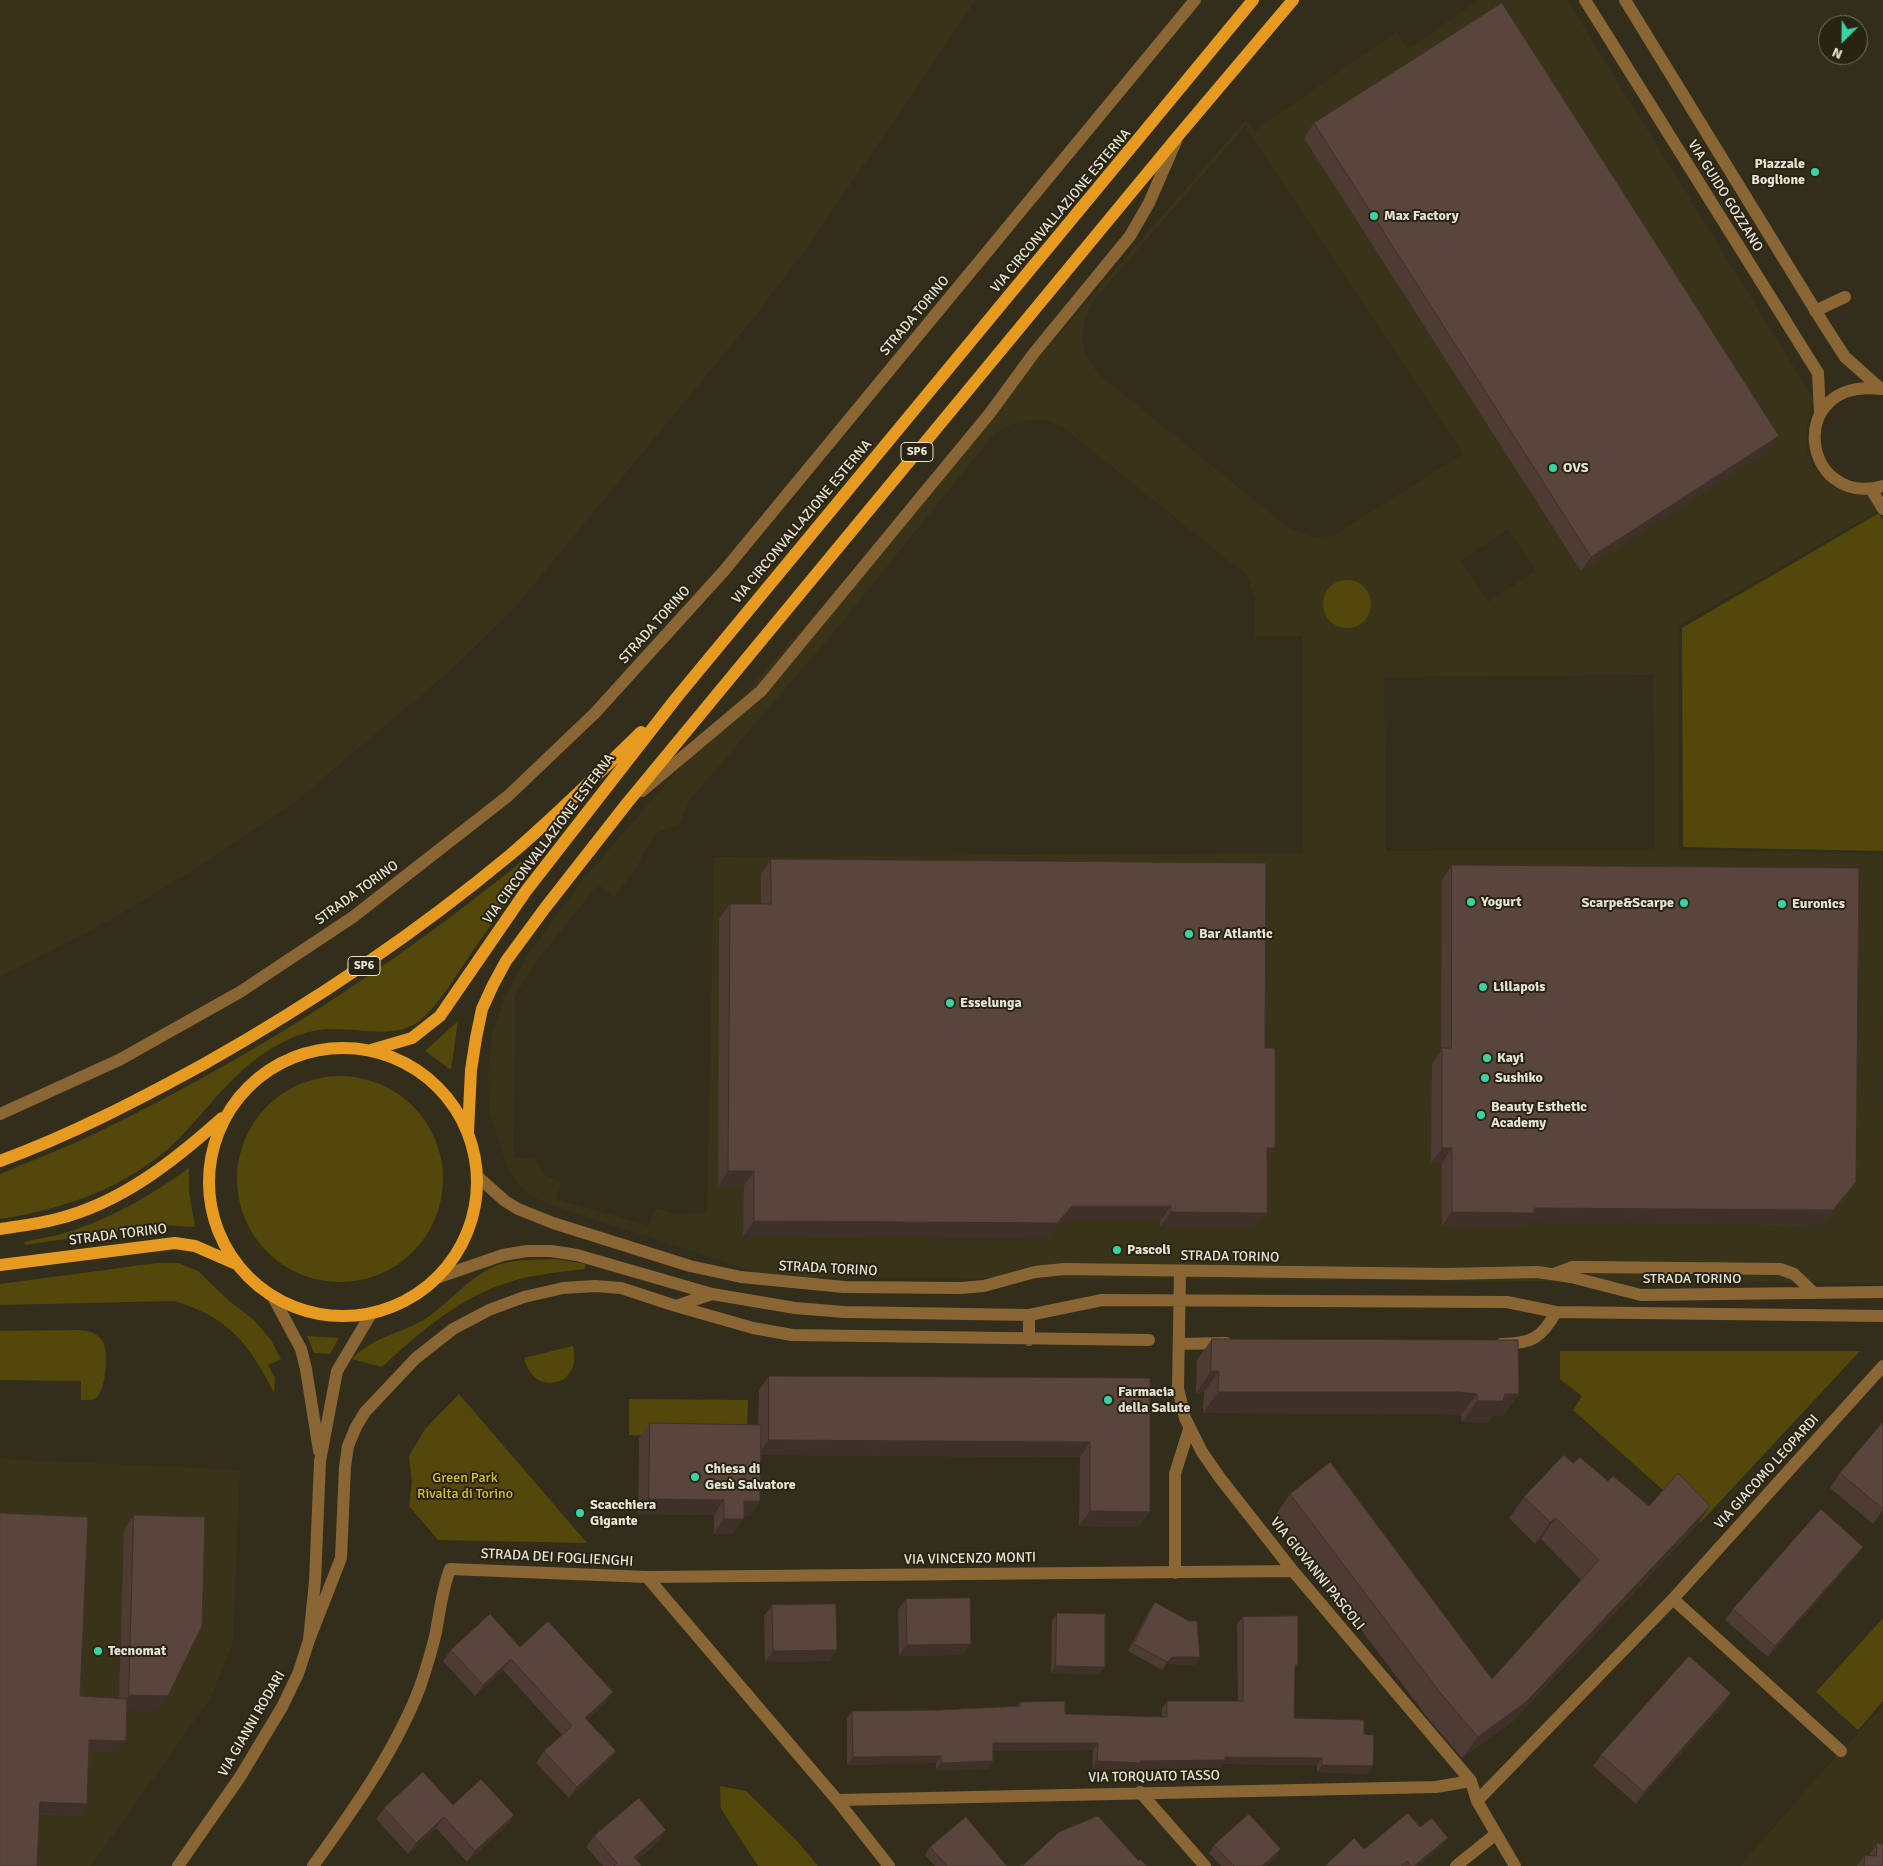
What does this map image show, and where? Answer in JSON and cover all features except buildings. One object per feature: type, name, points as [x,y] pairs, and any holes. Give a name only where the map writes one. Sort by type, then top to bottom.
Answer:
[{"type":"main road","name":"VIA CIRCONVALLAZIONE ESTERNA","points":[[371,1050],[412,1038],[440,1016],[521,898],[676,696],[1253,0]]},
{"type":"main road","name":"SP6","points":[[468,1132],[451,1102],[422,1072],[397,1058],[371,1050],[343,1047],[322,1048],[292,1056],[266,1071],[240,1095],[224,1117],[210,1155],[209,1198],[219,1235],[236,1264],[261,1289],[300,1310],[332,1316],[371,1314],[414,1297],[439,1277],[462,1246],[475,1210],[478,1177],[468,1132],[471,1070],[482,1009],[506,961],[628,802],[1178,136],[1293,0]]},
{"type":"main road","name":"SP6","points":[[0,1161],[138,1100],[260,1033],[375,958],[510,855],[567,805],[676,696]]},
{"type":"main road","name":"STRADA TORINO","points":[[0,1229],[57,1219],[89,1209],[125,1192],[192,1145],[224,1117]]},
{"type":"main road","name":"STRADA TORINO","points":[[0,1265],[174,1243],[195,1246],[236,1264]]},
{"type":"street","name":"STRADA TORINO","points":[[0,1114],[119,1060],[240,992],[353,917],[427,861],[515,789],[595,713],[723,572],[1194,0]]},
{"type":"street","name":"VIA GUIDO GOZZANO","points":[[1586,0],[1818,373],[1820,414]]},
{"type":"street","name":"VIA GUIDO GOZZANO","points":[[1625,0],[1845,357],[1882,389]]},
{"type":"street","points":[[628,802],[761,691],[990,413],[1034,353],[1130,236],[1149,203],[1178,136]]},
{"type":"street","points":[[1815,311],[1845,297]]},
{"type":"street","points":[[1882,389],[1863,386],[1846,390],[1830,400],[1820,414],[1815,429],[1814,444],[1823,466],[1840,483],[1856,488],[1877,488],[1883,509]]},
{"type":"street","name":"STRADA TORINO","points":[[478,1177],[505,1201],[518,1209],[553,1223],[690,1266],[741,1277],[844,1287],[961,1288],[984,1286],[1035,1272],[1064,1269],[1447,1274],[1536,1272],[1554,1274],[1641,1296],[1883,1292]]},
{"type":"street","points":[[439,1277],[503,1255],[527,1251],[551,1251],[578,1255],[712,1294],[795,1308],[844,1312],[1029,1315],[1102,1300],[1180,1300],[1507,1302],[1556,1312],[1883,1316]]},
{"type":"street","points":[[1554,1274],[1572,1268],[1584,1267],[1780,1270],[1794,1274],[1814,1293]]},
{"type":"street","name":"VIA GIOVANNI PASCOLI","points":[[1180,1271],[1180,1403],[1189,1429],[1220,1478],[1293,1570],[1471,1782],[1477,1801],[1515,1866]]},
{"type":"street","points":[[309,1640],[341,1558],[345,1467],[348,1446],[364,1412],[416,1358],[453,1329],[489,1310],[524,1297],[564,1288],[595,1286],[621,1288],[753,1328],[792,1335],[1030,1340],[1149,1340]]},
{"type":"street","points":[[676,1306],[712,1294]]},
{"type":"street","name":"VIA GIANNI RODARI","points":[[274,1297],[301,1349],[320,1461]]},
{"type":"street","points":[[1483,1344],[1521,1344],[1537,1337],[1549,1326],[1556,1312]]},
{"type":"street","name":"VIA GIANNI RODARI","points":[[178,1866],[240,1777],[282,1707],[298,1674],[309,1640],[315,1581],[320,1461],[337,1371],[371,1314]]},
{"type":"street","points":[[1029,1315],[1030,1340]]},
{"type":"street","points":[[1179,1344],[1237,1344]]},
{"type":"street","name":"VIA GIACOMO LEOPARDI","points":[[1477,1801],[1518,1762],[1673,1600],[1883,1366]]},
{"type":"street","points":[[1175,1573],[1175,1474],[1189,1429]]},
{"type":"street","name":"STRADA DEI FOGLIENGHI","points":[[312,1866],[380,1767],[401,1730],[420,1686],[436,1633],[443,1586],[450,1569],[647,1577],[837,1800],[889,1866]]},
{"type":"street","name":"VIA VINCENZO MONTI","points":[[647,1577],[1175,1573],[1293,1570]]},
{"type":"street","points":[[1673,1600],[1841,1751]]},
{"type":"street","name":"VIA TORQUATO TASSO","points":[[837,1800],[1436,1787],[1471,1782]]},
{"type":"street","points":[[1140,1792],[1205,1866]]},
{"type":"street","points":[[1456,1866],[1496,1834]]},
{"type":"shaded area","points":[[0,0],[976,0],[811,242],[752,320],[516,606],[454,667],[296,801],[203,864],[112,919],[0,977]]},
{"type":"shaded area","points":[[1479,0],[1567,0],[1813,398],[1806,433],[1807,450],[1811,464],[1821,477],[1835,488],[1868,495],[1878,511],[1678,626],[1679,850],[1882,854],[1883,1283],[771,1277],[552,1205],[533,1197],[518,1184],[507,1167],[489,1111],[488,1071],[492,1035],[503,1001],[527,956],[584,878],[1246,120],[1255,131],[1396,32],[1408,49]],"holes":[[[1245,126],[1463,454],[1333,536],[1312,537],[1290,529],[1098,374],[1086,356],[1082,338],[1084,322],[1091,303]],[[1029,420],[1046,420],[1064,428],[1247,575],[1255,599],[1255,636],[1302,636],[1303,853],[714,857],[707,1213],[676,1214],[655,1208],[649,1226],[556,1199],[561,1182],[544,1175],[534,1158],[514,1158],[515,996],[536,962],[598,884],[614,898],[637,866],[655,833],[679,825],[689,801],[833,633],[995,433],[1012,424]],[[1508,529],[1536,571],[1488,602],[1461,560]],[[1653,675],[1655,850],[1386,851],[1384,677]]]},
{"type":"shaded area","points":[[0,1459],[240,1470],[233,1642],[211,1697],[91,1866],[0,1866]]},
{"type":"shaded area","points":[[1883,1706],[1883,1866],[1740,1866],[1841,1751]]},
{"type":"green space","points":[[1879,513],[1883,520],[1883,851],[1683,847],[1682,628]]},
{"type":"green space","points":[[1342,580],[1352,580],[1361,584],[1367,590],[1371,604],[1367,618],[1361,624],[1352,628],[1342,628],[1333,624],[1327,618],[1323,609],[1323,599],[1327,590],[1333,584]]},
{"type":"green space","points":[[563,827],[497,916],[444,993],[422,1019],[402,1029],[390,1031],[325,1029],[308,1032],[287,1040],[272,1048],[245,1068],[168,1149],[148,1165],[101,1191],[77,1200],[51,1208],[0,1219],[0,1174],[59,1150],[157,1103],[279,1033],[338,996],[453,915]]},
{"type":"green space","points":[[458,1021],[451,1070],[425,1051]]},
{"type":"green space","points":[[340,1076],[360,1078],[379,1084],[388,1088],[413,1106],[431,1131],[435,1140],[441,1159],[443,1179],[441,1199],[435,1218],[431,1227],[413,1252],[388,1270],[379,1274],[360,1280],[340,1282],[320,1280],[301,1274],[292,1270],[267,1252],[249,1227],[245,1218],[239,1199],[237,1179],[239,1159],[245,1140],[249,1131],[267,1106],[292,1088],[301,1084],[320,1078]]},
{"type":"green space","points":[[189,1168],[189,1192],[195,1227],[160,1225],[25,1245],[24,1242],[68,1232],[105,1218],[162,1187]]},
{"type":"green space","points":[[556,1259],[586,1264],[585,1269],[522,1279],[494,1287],[476,1295],[427,1328],[382,1367],[352,1359],[376,1341],[422,1321],[475,1277],[495,1266],[517,1261]]},
{"type":"green space","points":[[157,1263],[178,1263],[198,1271],[228,1300],[254,1320],[271,1340],[281,1359],[268,1365],[275,1378],[274,1393],[246,1346],[235,1334],[209,1315],[193,1307],[174,1301],[0,1305],[0,1284]]},
{"type":"green space","points":[[79,1330],[96,1335],[101,1339],[105,1347],[104,1380],[96,1398],[81,1400],[81,1381],[0,1380],[0,1331]]},
{"type":"green space","points":[[307,1336],[339,1338],[330,1354],[314,1353]]},
{"type":"green space","points":[[573,1346],[574,1360],[572,1368],[564,1379],[557,1382],[550,1383],[538,1380],[526,1365],[524,1358]]},
{"type":"green space","points":[[1560,1351],[1860,1351],[1700,1523],[1573,1410],[1582,1396],[1560,1379]]},
{"type":"green space","name":"Green Park Rivalta di Torino","points":[[459,1394],[587,1543],[438,1540],[409,1506],[412,1481],[409,1456],[425,1429]]},
{"type":"green space","points":[[629,1399],[748,1400],[747,1437],[629,1435]]},
{"type":"green space","points":[[1883,1618],[1883,1701],[1858,1730],[1816,1692]]},
{"type":"green space","points":[[720,1786],[746,1791],[797,1841],[818,1866],[758,1866],[721,1809]]},
{"type":"place","name":"Piazzale Boglione","points":[[1815,172]]},
{"type":"place","name":"Max Factory","points":[[1374,216]]},
{"type":"place","name":"OVS","points":[[1553,468]]},
{"type":"place","name":"Yogurt","points":[[1471,902]]},
{"type":"place","name":"Scarpe&Scarpe","points":[[1684,903]]},
{"type":"place","name":"Euronics","points":[[1782,904]]},
{"type":"place","name":"Bar Atlantic","points":[[1189,934]]},
{"type":"place","name":"Lillapois","points":[[1483,987]]},
{"type":"place","name":"Esselunga","points":[[950,1003]]},
{"type":"place","name":"Kayi","points":[[1487,1058]]},
{"type":"place","name":"Sushiko","points":[[1485,1078]]},
{"type":"place","name":"Beauty Esthetic Academy","points":[[1481,1115]]},
{"type":"place","name":"Pascoli","points":[[1117,1250]]},
{"type":"place","name":"Farmacia della Salute","points":[[1108,1400]]},
{"type":"place","name":"Chiesa di Gesù Salvatore","points":[[695,1477]]},
{"type":"place","name":"Scacchiera Gigante","points":[[580,1513]]},
{"type":"place","name":"Tecnomat","points":[[98,1651]]}]
